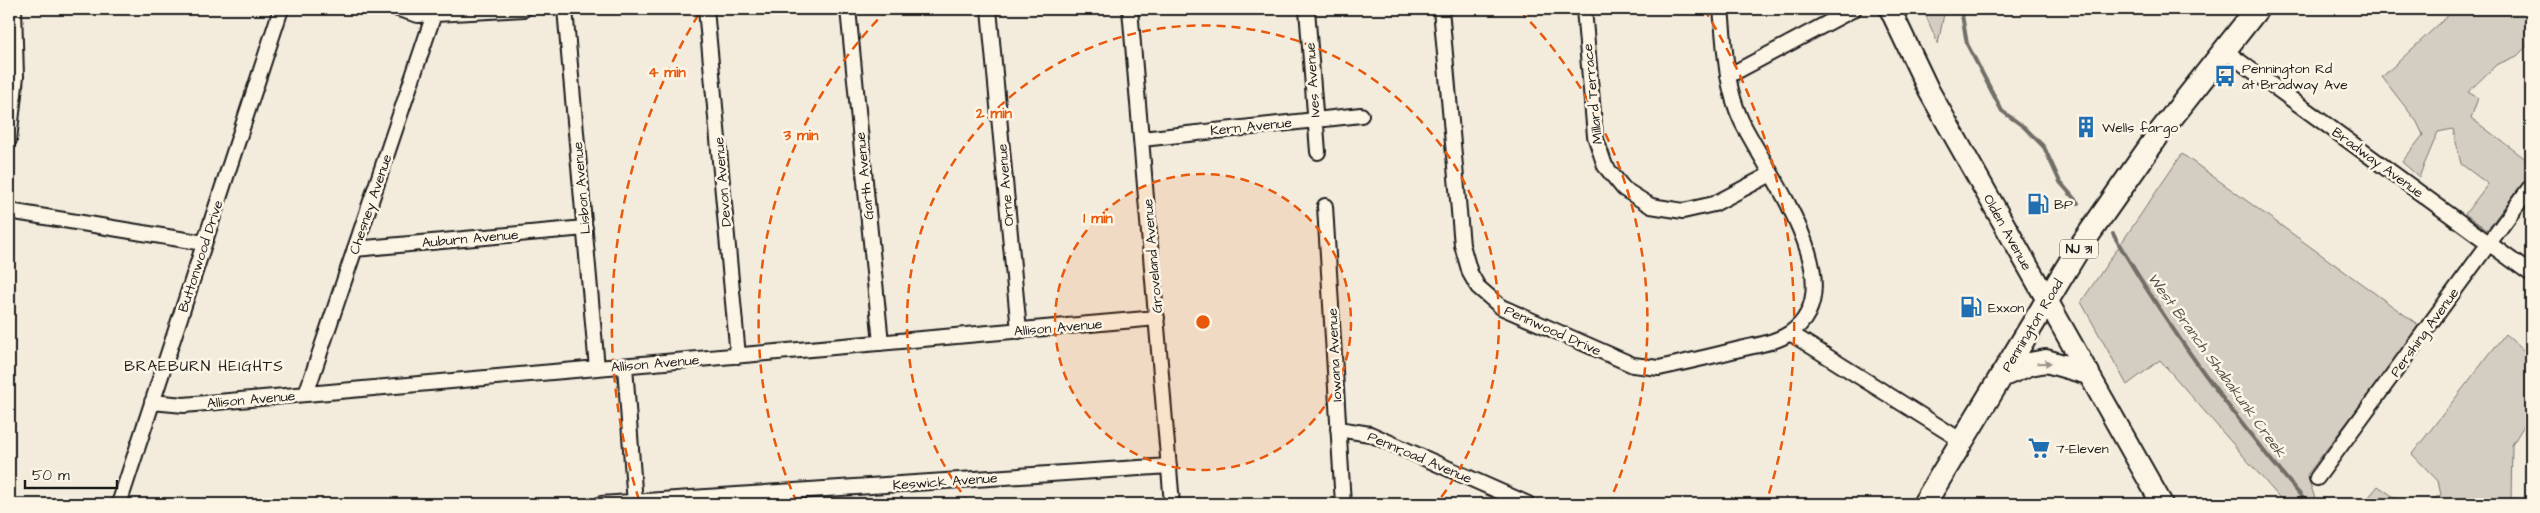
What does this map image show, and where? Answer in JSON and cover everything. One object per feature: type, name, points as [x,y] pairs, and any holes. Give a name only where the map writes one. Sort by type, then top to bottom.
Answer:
[{"type":"main road","name":"Olden Avenue","points":[[1890,9],[1929,91],[2162,504]]},
{"type":"main road","name":"Pennington Road","points":[[1924,504],[2047,300],[2118,190],[2224,50],[2249,12]]},
{"type":"main road","points":[[2002,376],[2030,364],[2046,362],[2088,373]]},
{"type":"street","points":[[9,140],[16,76],[14,9]]},
{"type":"street","name":"Buttonwood Drive","points":[[118,504],[281,9]]},
{"type":"street","points":[[398,9],[418,15],[524,9]]},
{"type":"street","name":"Lisbon Avenue","points":[[565,9],[597,368]]},
{"type":"street","name":"Devon Avenue","points":[[706,9],[738,356]]},
{"type":"street","name":"Garth Avenue","points":[[848,9],[881,343]]},
{"type":"street","name":"Orne Avenue","points":[[989,9],[1019,331]]},
{"type":"street","name":"Groveland Avenue","points":[[1130,9],[1172,504]]},
{"type":"street","name":"Ives Avenue","points":[[1307,9],[1318,152]]},
{"type":"street","name":"Pennwood Drive","points":[[1441,9],[1462,245],[1470,273],[1489,298],[1501,307],[1633,366],[1646,368],[1659,368],[1779,340],[1790,333],[1805,317],[1811,304],[1811,266],[1807,244],[1799,223],[1741,120],[1728,76],[1721,9]]},
{"type":"street","name":"Millard Terrace","points":[[1584,9],[1595,136],[1605,166],[1624,189],[1651,206],[1683,211],[1714,204],[1771,174]]},
{"type":"street","points":[[1728,76],[1854,9]]},
{"type":"street","name":"Chesney Avenue","points":[[306,394],[434,14]]},
{"type":"street","name":"Bradway Avenue","points":[[2224,50],[2531,274]]},
{"type":"street","name":"Kern Avenue","points":[[1142,139],[1361,115]]},
{"type":"street","name":"Pershing Avenue","points":[[2317,478],[2531,186]]},
{"type":"street","name":"Iowana Avenue","points":[[1325,206],[1343,504]]},
{"type":"street","points":[[9,211],[204,243]]},
{"type":"street","name":"Auburn Avenue","points":[[355,249],[585,228]]},
{"type":"street","name":"Allison Avenue","points":[[152,402],[184,405],[1157,318]]},
{"type":"street","points":[[1790,333],[1962,441]]},
{"type":"street","points":[[626,366],[634,503]]},
{"type":"street","name":"Pennroad Avenue","points":[[1338,430],[1370,434],[1528,504]]},
{"type":"street","name":"Keswick Avenue","points":[[601,504],[1169,466]]},
{"type":"shaded area","points":[[1923,9],[1945,9],[1938,44]]},
{"type":"shaded area","points":[[2455,9],[2531,9],[2531,42],[2517,56],[2496,65],[2468,92],[2478,98],[2471,118],[2531,163],[2531,172],[2487,230],[2465,214],[2488,184],[2461,164],[2453,129],[2438,132],[2419,177],[2402,162],[2423,135],[2417,122],[2382,77]]},
{"type":"shaded area","points":[[2182,154],[2420,326],[2307,475],[2317,504],[2285,504],[2160,360],[2127,385],[2081,302]]},
{"type":"shaded area","points":[[2505,334],[2529,355],[2531,354],[2531,414],[2512,445],[2511,504],[2423,504],[2441,495],[2438,481],[2412,454]]},
{"type":"shaded area","points":[[2378,486],[2404,504],[2363,504]]},
{"type":"waterway","name":"West Branch Shabakunk Creek","points":[[1961,9],[1967,44],[2002,111],[2024,127],[2044,147],[2060,182],[2078,203]]},
{"type":"waterway","name":"West Branch Shabakunk Creek","points":[[2113,234],[2134,269],[2204,373],[2281,473],[2308,504]]},
{"type":"place","name":"Pennington Rd at Bradway Ave","points":[[2225,76]]},
{"type":"place","name":"Wells fargo","points":[[2086,127]]},
{"type":"place","name":"BP","points":[[2038,204]]},
{"type":"place","name":"Exxon","points":[[1971,307]]},
{"type":"place","name":"7-Eleven","points":[[2039,448]]},
{"type":"district","name":"BRAEBURN HEIGHTS","points":[[204,366]]}]
